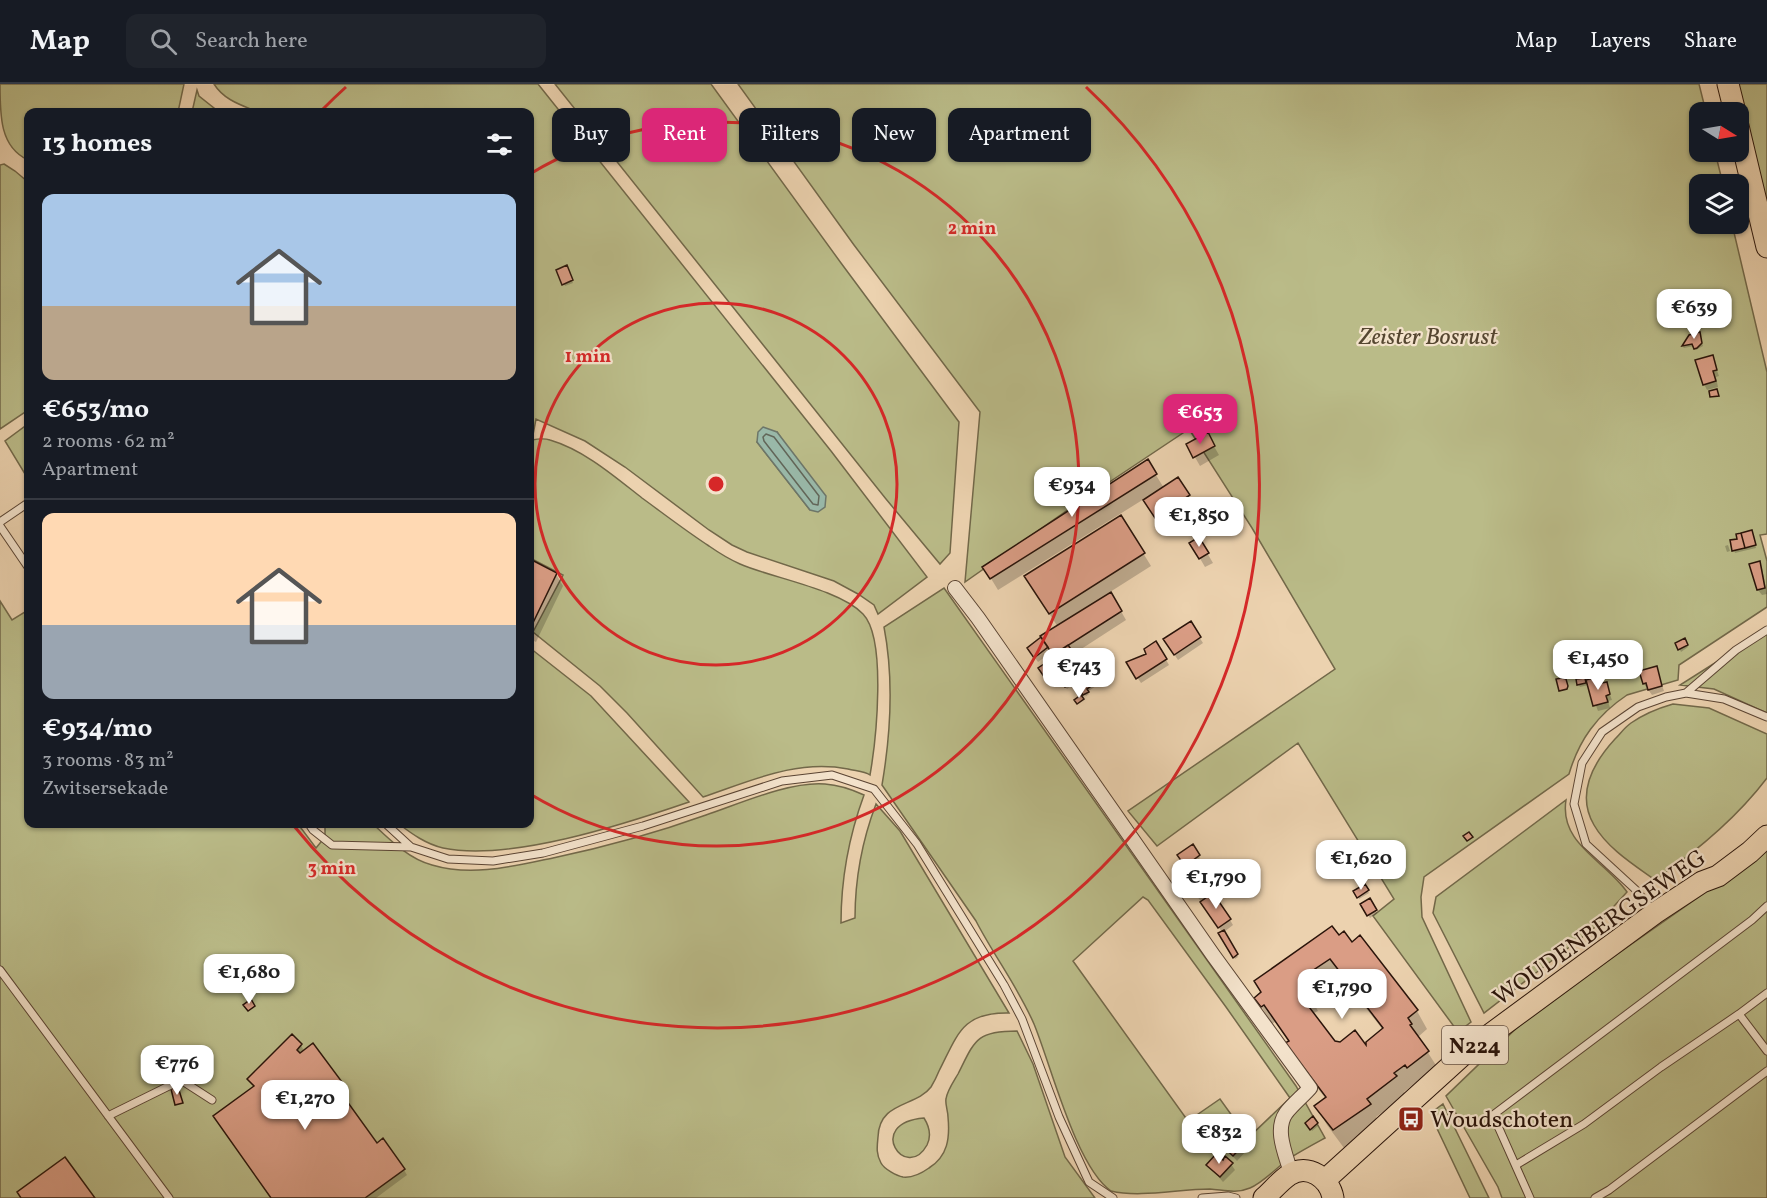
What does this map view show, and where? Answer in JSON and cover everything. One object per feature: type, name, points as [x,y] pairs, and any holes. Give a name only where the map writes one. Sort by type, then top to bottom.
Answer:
[{"type":"main road","points":[[1728,84],[1732,102]]},
{"type":"main road","points":[[1747,162],[1767,247]]},
{"type":"main road","name":"N224","points":[[1702,882],[1714,868],[1731,856],[1767,823]]},
{"type":"main road","name":"WOUDENBERGSEWEG","points":[[1329,1189],[1465,1053],[1655,913],[1702,882],[1718,876],[1767,836]]},
{"type":"main road","name":"N224","points":[[1291,1173],[1311,1172],[1329,1189]]},
{"type":"main road","points":[[1264,1198],[1291,1173]]},
{"type":"street","points":[[955,588],[1213,955],[1311,1088],[1286,1113],[1283,1123],[1282,1146],[1291,1173]]},
{"type":"lane","points":[[24,505],[0,524],[24,561]]},
{"type":"lane","points":[[1686,693],[1736,650],[1767,630]]},
{"type":"lane","points":[[1655,913],[1636,890],[1586,844],[1574,804],[1582,763],[1602,732],[1638,707],[1666,697],[1686,693],[1724,699],[1767,717]]},
{"type":"lane","points":[[312,828],[332,845],[411,847],[448,859],[493,861],[543,853],[643,826],[782,781],[832,775],[874,789],[917,844],[1004,985],[1022,1019],[1059,1117],[1089,1182],[1113,1198]]},
{"type":"lane","points":[[390,828],[411,847]]},
{"type":"lane","points":[[1530,1198],[1493,1115],[1743,927],[1767,906]]},
{"type":"lane","points":[[0,970],[169,1198]]},
{"type":"lane","points":[[1516,1164],[1584,1124],[1767,993]]},
{"type":"lane","points":[[1739,1014],[1767,1051]]},
{"type":"lane","points":[[1595,1198],[1609,1190],[1767,1071]]},
{"type":"lane","points":[[108,1116],[181,1080],[212,1100]]},
{"type":"lane","points":[[1202,1198],[1228,1196],[1236,1198]]},
{"type":"green space","points":[[0,84],[184,84],[179,108],[24,108],[24,157],[7,139],[0,108]]},
{"type":"green space","points":[[214,84],[538,84],[557,108],[552,108],[552,162],[600,162],[831,451],[927,577],[878,614],[874,605],[834,581],[732,545],[625,467],[585,441],[536,419],[534,430],[534,108],[249,108],[233,101],[218,90]],"holes":[[[777,432],[783,441],[810,510],[757,442]]]},
{"type":"green space","points":[[555,84],[711,84],[739,123],[739,162],[768,162],[959,422],[950,553],[940,564],[617,162],[630,162],[630,108],[574,108]]},
{"type":"green space","name":"Zeister Bosrust","points":[[738,84],[1699,84],[1704,102],[1689,102],[1689,162],[1718,162],[1720,174],[1689,174],[1689,234],[1734,234],[1767,372],[1767,534],[1760,535],[1767,561],[1767,607],[1679,665],[1678,680],[1627,695],[1616,703],[1598,720],[1584,739],[1569,774],[1424,877],[1421,897],[1422,917],[1471,1022],[1458,1032],[1373,916],[1394,899],[1298,743],[1157,846],[1128,811],[1335,669],[1252,528],[1189,429],[965,582],[980,412],[794,162],[840,162],[840,108],[755,108]]},
{"type":"green space","points":[[1732,84],[1767,84],[1767,222],[1749,151],[1749,102],[1737,102]]},
{"type":"green space","points":[[197,90],[199,96],[214,108],[193,108]]},
{"type":"green space","points":[[4,164],[24,179],[24,413],[0,429],[0,165]]},
{"type":"green space","points":[[24,427],[24,472],[5,441]]},
{"type":"green space","points":[[543,439],[563,444],[587,457],[683,528],[732,560],[822,591],[852,605],[863,614],[870,627],[875,645],[877,667],[877,716],[870,775],[859,771],[829,767],[792,769],[756,778],[703,797],[600,686],[534,633],[563,575],[534,560],[534,440]]},
{"type":"green space","points":[[944,588],[1296,1086],[1325,1138],[1290,1158],[1255,1185],[1240,1191],[1198,1189],[1122,1193],[1111,1191],[1098,1179],[1076,1138],[1034,1024],[1021,997],[976,921],[882,785],[888,745],[890,706],[889,666],[884,627]],"holes":[[[1143,897],[1148,900],[1290,1098],[1248,1138],[1220,1099],[1188,1121],[1073,961]]]},
{"type":"green space","points":[[0,601],[12,620],[24,612],[24,828],[301,828],[316,848],[325,837],[325,828],[377,828],[400,848],[424,862],[447,868],[478,870],[523,864],[611,844],[796,786],[830,785],[864,795],[847,858],[842,890],[841,923],[855,918],[860,860],[876,804],[900,831],[1009,1013],[981,1016],[971,1021],[957,1036],[931,1087],[885,1117],[880,1125],[877,1144],[881,1163],[891,1172],[906,1177],[920,1173],[935,1163],[944,1152],[948,1139],[946,1103],[949,1089],[973,1045],[993,1033],[1017,1031],[1033,1064],[1065,1157],[1095,1198],[0,1198]]},
{"type":"green space","points":[[1767,630],[1767,713],[1714,689],[1680,685]]},
{"type":"green space","points":[[534,651],[591,696],[689,802],[567,839],[500,850],[470,851],[443,848],[414,835],[404,828],[534,828]]},
{"type":"green space","points":[[1673,704],[1709,708],[1767,734],[1767,778],[1715,834],[1655,880],[1622,855],[1599,833],[1589,813],[1587,790],[1600,758],[1631,723],[1657,709]]},
{"type":"green space","points":[[1566,800],[1566,815],[1570,829],[1577,840],[1627,892],[1594,928],[1484,1013],[1433,913],[1436,897]]},
{"type":"green space","points":[[1767,849],[1767,1198],[1502,1198],[1446,1096],[1529,1016]]},
{"type":"green space","points":[[1443,1104],[1489,1198],[1470,1198],[1433,1120],[1432,1112]]},
{"type":"green space","points":[[924,1118],[929,1131],[927,1145],[918,1155],[909,1158],[901,1154],[895,1148],[893,1139],[896,1130],[906,1122]]},
{"type":"water","points":[[763,427],[777,432],[826,496],[825,507],[818,512],[810,510],[757,442],[758,432]]},
{"type":"building","points":[[567,265],[573,280],[562,285],[556,270]]},
{"type":"building","points":[[1700,332],[1702,343],[1697,348],[1694,349],[1692,344],[1682,346],[1689,335]]},
{"type":"building","points":[[1713,355],[1717,370],[1713,371],[1716,381],[1703,385],[1695,360]]},
{"type":"building","points":[[1717,389],[1719,396],[1710,397],[1709,391]]},
{"type":"building","points":[[1208,432],[1215,446],[1193,458],[1186,444]]},
{"type":"building","points":[[1148,459],[1157,474],[990,579],[982,567]]},
{"type":"building","points":[[1178,477],[1190,495],[1155,518],[1143,500]]},
{"type":"building","points":[[1121,515],[1145,553],[1049,614],[1024,576]]},
{"type":"building","points":[[1752,530],[1756,545],[1745,548],[1741,533]]},
{"type":"building","points":[[1741,533],[1745,548],[1732,551],[1730,540],[1737,539],[1736,534]]},
{"type":"building","points":[[1199,537],[1209,553],[1199,559],[1189,543]]},
{"type":"building","points":[[534,561],[557,573],[534,621]]},
{"type":"building","points":[[1760,561],[1765,588],[1757,590],[1749,564]]},
{"type":"building","points":[[1111,592],[1122,611],[1053,655],[1040,636]]},
{"type":"building","points":[[1191,621],[1201,637],[1174,655],[1163,639]]},
{"type":"building","points":[[1041,637],[1048,647],[1034,658],[1027,648]]},
{"type":"building","points":[[1685,638],[1688,645],[1678,650],[1675,643]]},
{"type":"building","points":[[1156,641],[1167,659],[1136,679],[1126,662],[1146,654],[1144,649]]},
{"type":"building","points":[[1068,645],[1075,655],[1075,659],[1070,662],[1062,649]]},
{"type":"building","points":[[1047,662],[1050,667],[1056,663],[1064,674],[1058,679],[1055,676],[1047,681],[1038,668]]},
{"type":"building","points":[[1657,666],[1662,686],[1648,690],[1646,683],[1643,684],[1639,671]]},
{"type":"building","points":[[1089,672],[1096,683],[1087,689],[1089,692],[1083,695],[1074,682]]},
{"type":"building","points":[[1065,675],[1071,683],[1065,687],[1059,680]]},
{"type":"building","points":[[1600,676],[1602,683],[1607,682],[1610,694],[1606,696],[1608,702],[1593,706],[1586,680]]},
{"type":"building","points":[[1585,678],[1586,683],[1577,685],[1576,679]]},
{"type":"building","points":[[1556,679],[1566,679],[1568,686],[1567,689],[1559,691]]},
{"type":"building","points":[[1081,695],[1084,699],[1077,704],[1074,700]]},
{"type":"building","points":[[1469,832],[1473,837],[1467,841],[1463,836]]},
{"type":"building","points":[[1193,844],[1200,855],[1185,866],[1177,855]]},
{"type":"building","points":[[1194,866],[1206,882],[1193,891],[1181,875]]},
{"type":"building","points":[[1365,884],[1369,890],[1357,898],[1353,891]]},
{"type":"building","points":[[1213,893],[1231,919],[1218,928],[1200,902]]},
{"type":"building","points":[[1370,898],[1377,910],[1367,916],[1360,904]]},
{"type":"building","points":[[1332,926],[1339,935],[1344,931],[1352,942],[1360,935],[1418,1010],[1408,1018],[1412,1024],[1410,1025],[1429,1051],[1407,1068],[1405,1065],[1394,1073],[1397,1076],[1367,1099],[1371,1104],[1333,1130],[1314,1106],[1326,1097],[1285,1043],[1289,1041],[1264,1005],[1261,1007],[1254,998],[1261,992],[1254,981]],"holes":[[[1330,959],[1383,1028],[1366,1042],[1366,1045],[1355,1030],[1340,1042],[1335,1041],[1303,999],[1303,996],[1309,992],[1300,979]]]},
{"type":"building","points":[[1224,930],[1238,954],[1233,958],[1218,933]]},
{"type":"building","points":[[251,999],[255,1006],[248,1011],[243,1005]]},
{"type":"building","points":[[292,1034],[302,1044],[297,1050],[300,1053],[313,1043],[342,1082],[336,1086],[377,1143],[383,1138],[405,1169],[365,1198],[271,1198],[213,1116],[254,1086],[247,1079]]},
{"type":"building","points":[[178,1087],[183,1103],[175,1105],[171,1089]]},
{"type":"building","points":[[1218,1115],[1229,1128],[1216,1139],[1205,1126]]},
{"type":"building","points":[[1313,1116],[1318,1123],[1310,1130],[1305,1123]]},
{"type":"building","points":[[1232,1129],[1246,1142],[1233,1156],[1219,1143]]},
{"type":"building","points":[[1216,1154],[1223,1160],[1225,1156],[1233,1163],[1220,1177],[1206,1165]]},
{"type":"building","points":[[65,1157],[95,1198],[21,1198],[17,1192]]},
{"type":"place","name":"Woudschoten","points":[[1411,1119]]}]
